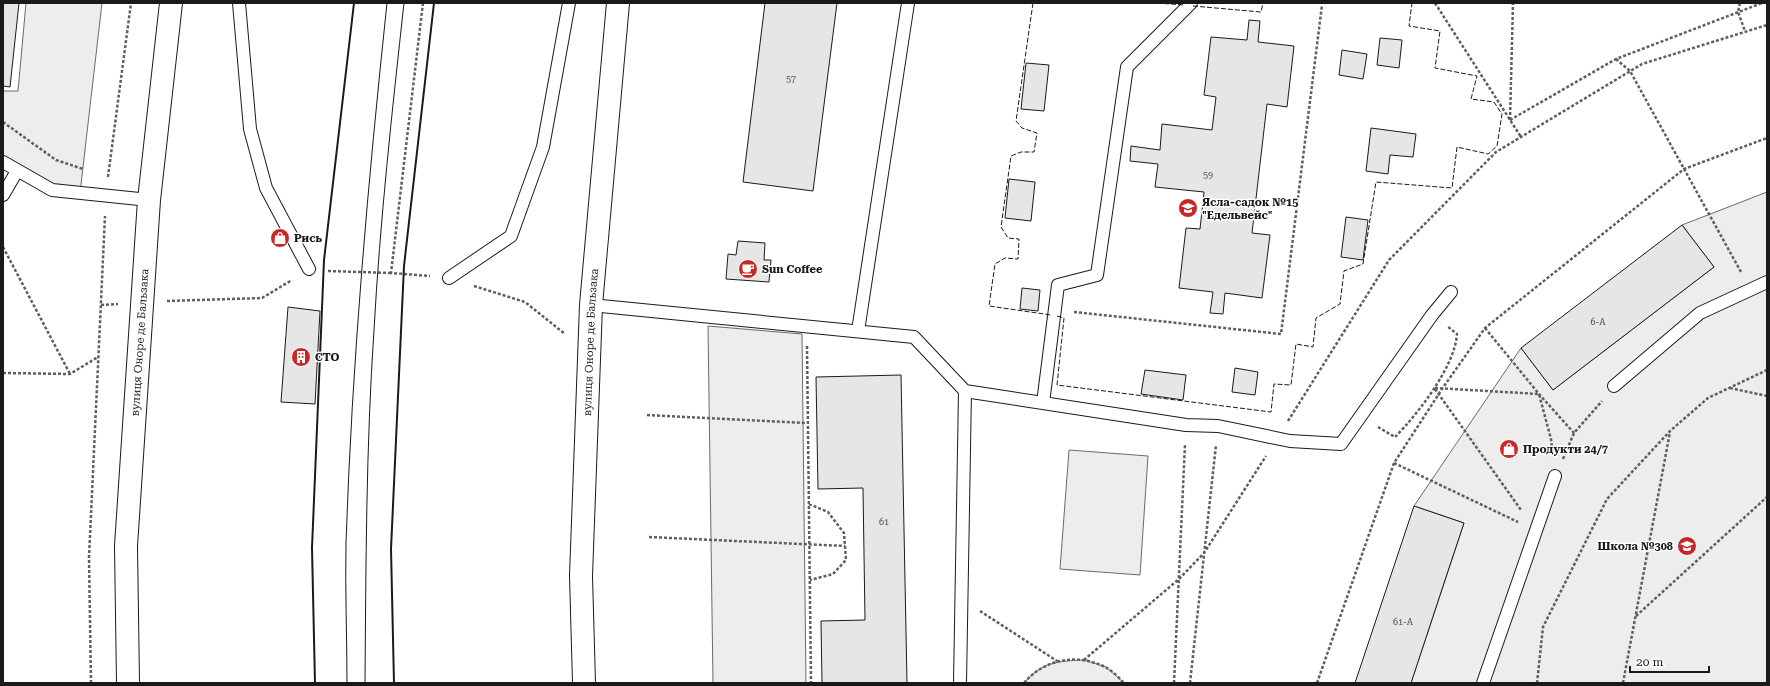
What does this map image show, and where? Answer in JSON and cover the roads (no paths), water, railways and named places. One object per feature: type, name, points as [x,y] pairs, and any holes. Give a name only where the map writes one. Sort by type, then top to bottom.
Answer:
[{"type":"street","name":"вулиця Оноре де Бальзака","points":[[128,683],[126,546],[149,200],[171,3]]},
{"type":"street","name":"вулиця Оноре де Бальзака","points":[[584,683],[581,576],[591,305],[618,3]]},
{"type":"lane","points":[[239,3],[250,129],[266,188],[308,269]]},
{"type":"lane","points":[[449,278],[511,236],[543,147],[569,3]]},
{"type":"lane","points":[[858,331],[908,3]]},
{"type":"lane","points":[[1043,403],[1058,285],[1097,275],[1126,67],[1191,3]]},
{"type":"lane","points":[[3,162],[52,190],[149,200]]},
{"type":"lane","points":[[3,195],[17,171]]},
{"type":"lane","points":[[1614,386],[1700,313],[1767,282]]},
{"type":"lane","points":[[591,305],[914,337],[965,391],[1186,425],[1218,426],[1290,441],[1341,444],[1428,321],[1451,292]]},
{"type":"lane","points":[[960,683],[965,391]]},
{"type":"lane","points":[[1483,683],[1555,476]]},
{"type":"tram line","points":[[347,683],[346,543],[352,407],[367,205],[387,3]]},
{"type":"tram line","points":[[365,683],[367,506],[371,374],[383,207],[404,3]]},
{"type":"place","name":"Ясла-садок №15 \"Едельвейс\"","points":[[1188,208]]},
{"type":"place","name":"Рись","points":[[280,238]]},
{"type":"place","name":"Sun Coffee","points":[[748,269]]},
{"type":"place","name":"СТО","points":[[301,357]]},
{"type":"place","name":"Продукти 24/7","points":[[1509,449]]},
{"type":"place","name":"Школа №308","points":[[1687,546]]}]
